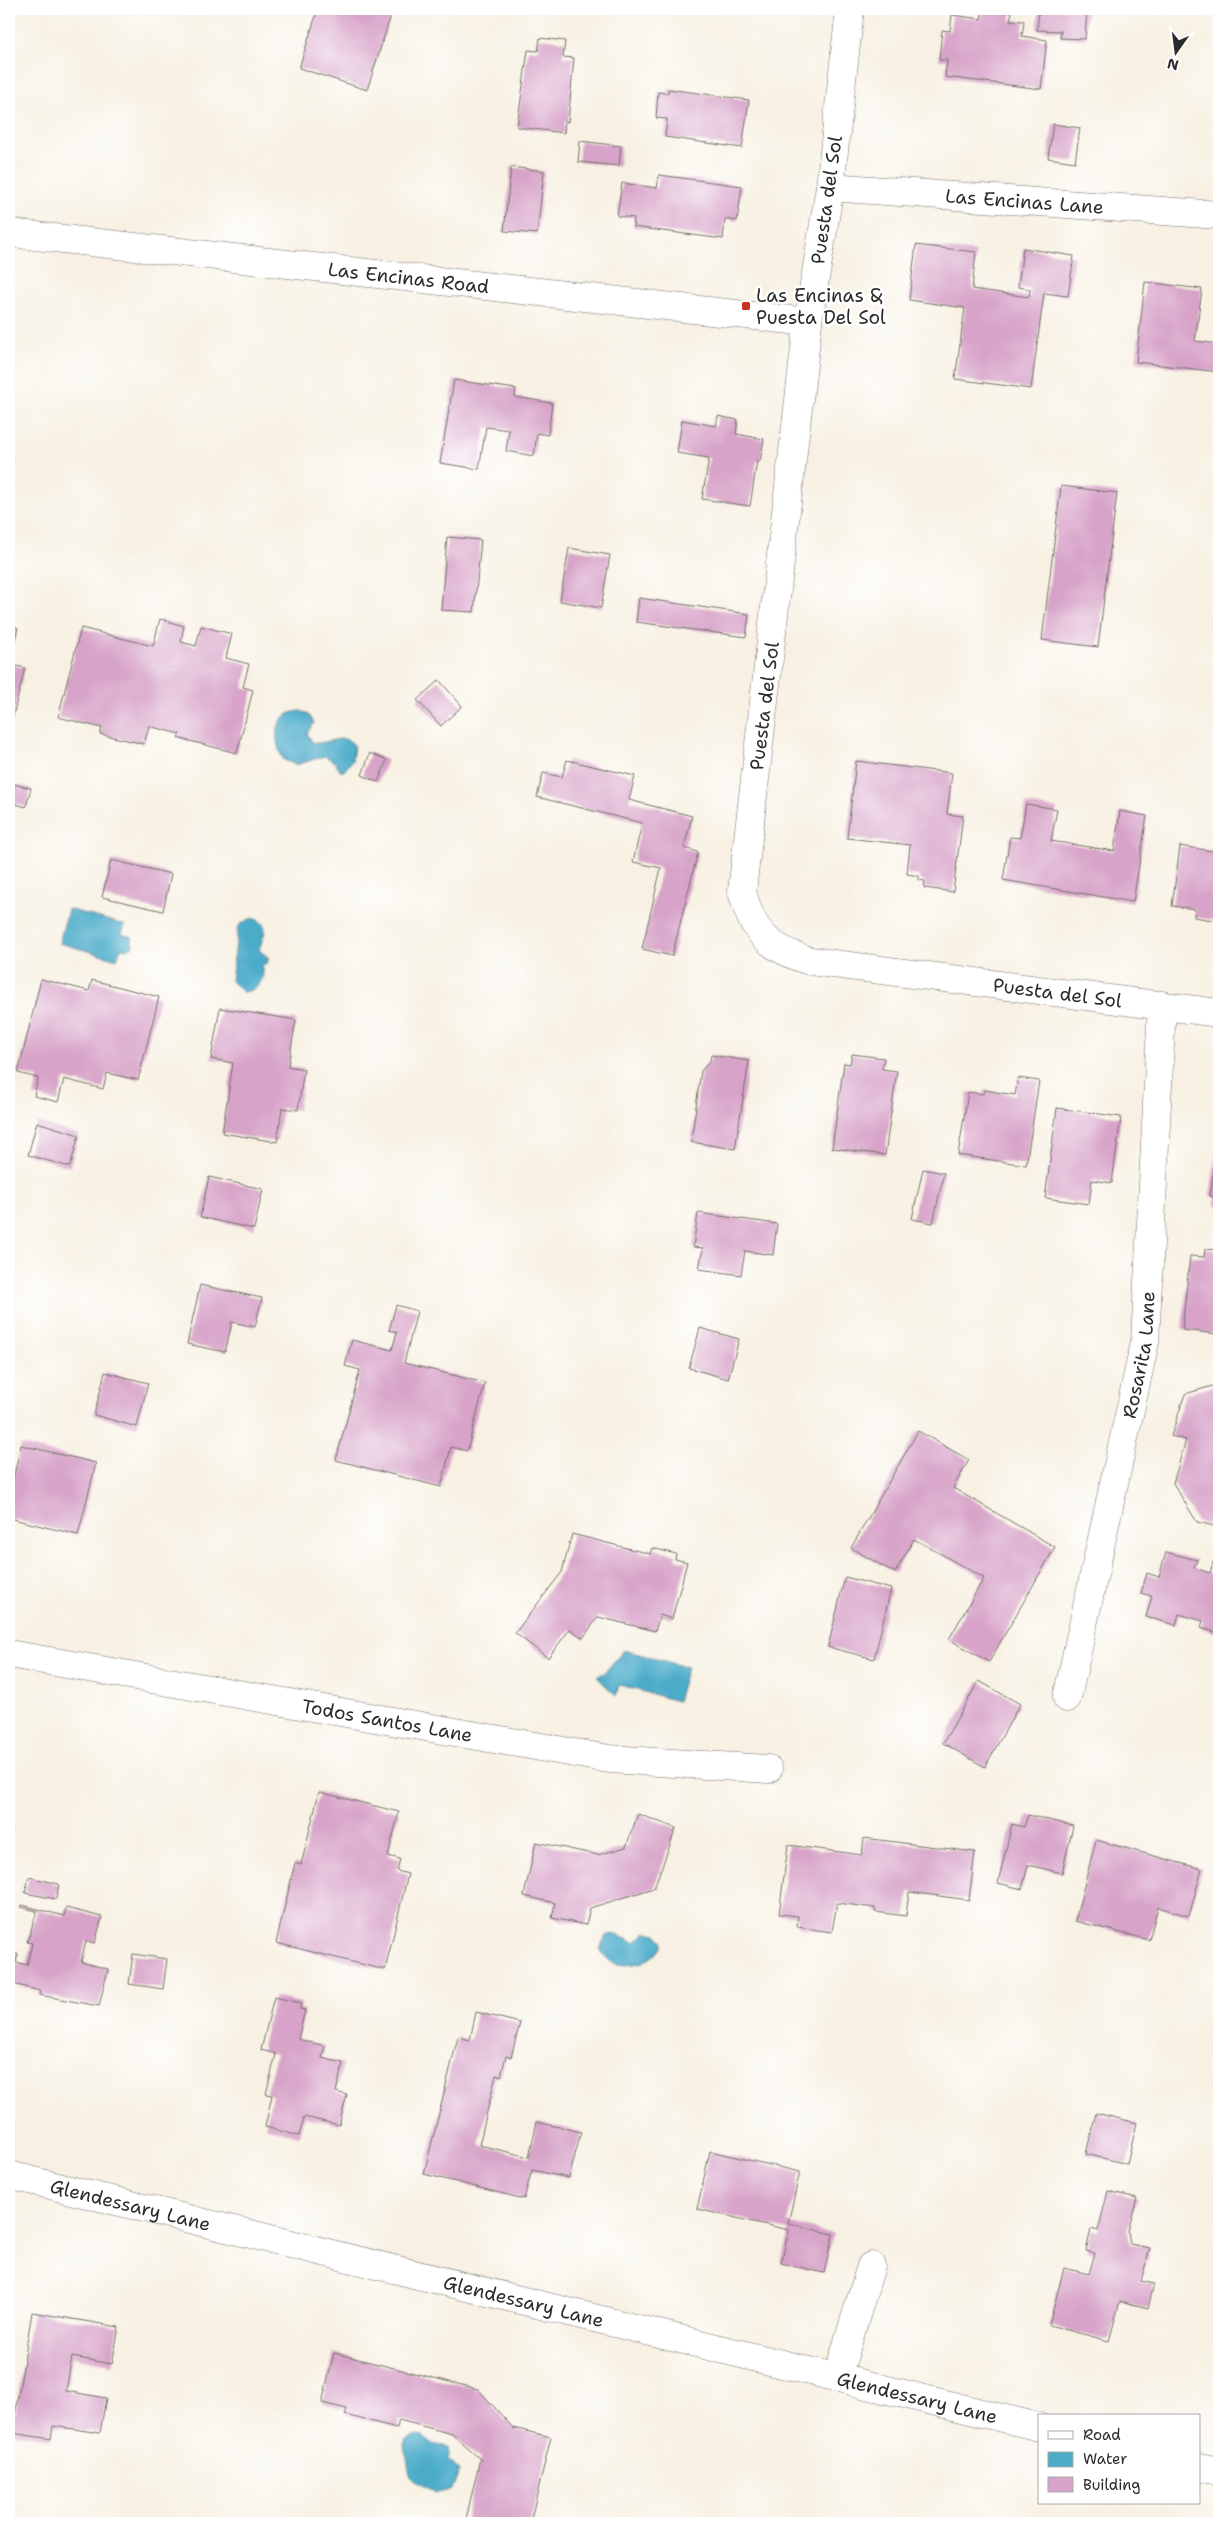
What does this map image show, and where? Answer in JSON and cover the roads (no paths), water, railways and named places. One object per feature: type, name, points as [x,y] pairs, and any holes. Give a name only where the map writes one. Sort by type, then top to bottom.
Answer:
[{"type":"street","name":"Puesta del Sol","points":[[850,9],[830,187],[808,322],[742,891],[747,912],[757,929],[772,945],[789,955],[810,961],[1162,1004],[1219,1013]]},
{"type":"street","name":"Las Encinas Lane","points":[[830,187],[1219,216]]},
{"type":"street","name":"Las Encinas Road","points":[[9,233],[808,322]]},
{"type":"street","name":"Rosarita Lane","points":[[1067,1698],[1145,1342],[1162,1004]]},
{"type":"street","name":"Todos Santos Lane","points":[[9,1654],[609,1760],[768,1769]]},
{"type":"street","name":"Glendessary Lane","points":[[9,2175],[1038,2427]]},
{"type":"street","points":[[837,2378],[871,2266]]},
{"type":"street","points":[[1200,2466],[1219,2471]]},
{"type":"water","points":[[301,711],[309,715],[314,723],[307,733],[312,742],[345,739],[354,745],[352,761],[344,771],[340,771],[336,763],[325,756],[296,765],[284,760],[280,753],[277,737],[280,722],[292,713]]},
{"type":"water","points":[[68,909],[125,925],[122,934],[132,937],[133,946],[127,949],[121,948],[117,959],[59,943]]},
{"type":"water","points":[[252,918],[263,923],[265,931],[259,950],[269,958],[267,963],[262,965],[263,975],[260,984],[248,991],[242,992],[231,981],[238,927]]},
{"type":"water","points":[[624,1650],[687,1667],[677,1701],[619,1685],[616,1696],[597,1677],[605,1672]]},
{"type":"water","points":[[647,1932],[657,1934],[663,1941],[660,1950],[653,1957],[643,1962],[622,1965],[604,1957],[600,1948],[606,1936],[613,1934],[635,1942]]},
{"type":"water","points":[[415,2435],[424,2436],[432,2444],[449,2447],[449,2459],[459,2472],[457,2482],[449,2490],[435,2493],[412,2478],[409,2472],[404,2445],[406,2440]]},
{"type":"place","name":"Las Encinas & Puesta Del Sol","points":[[746,306]]}]
